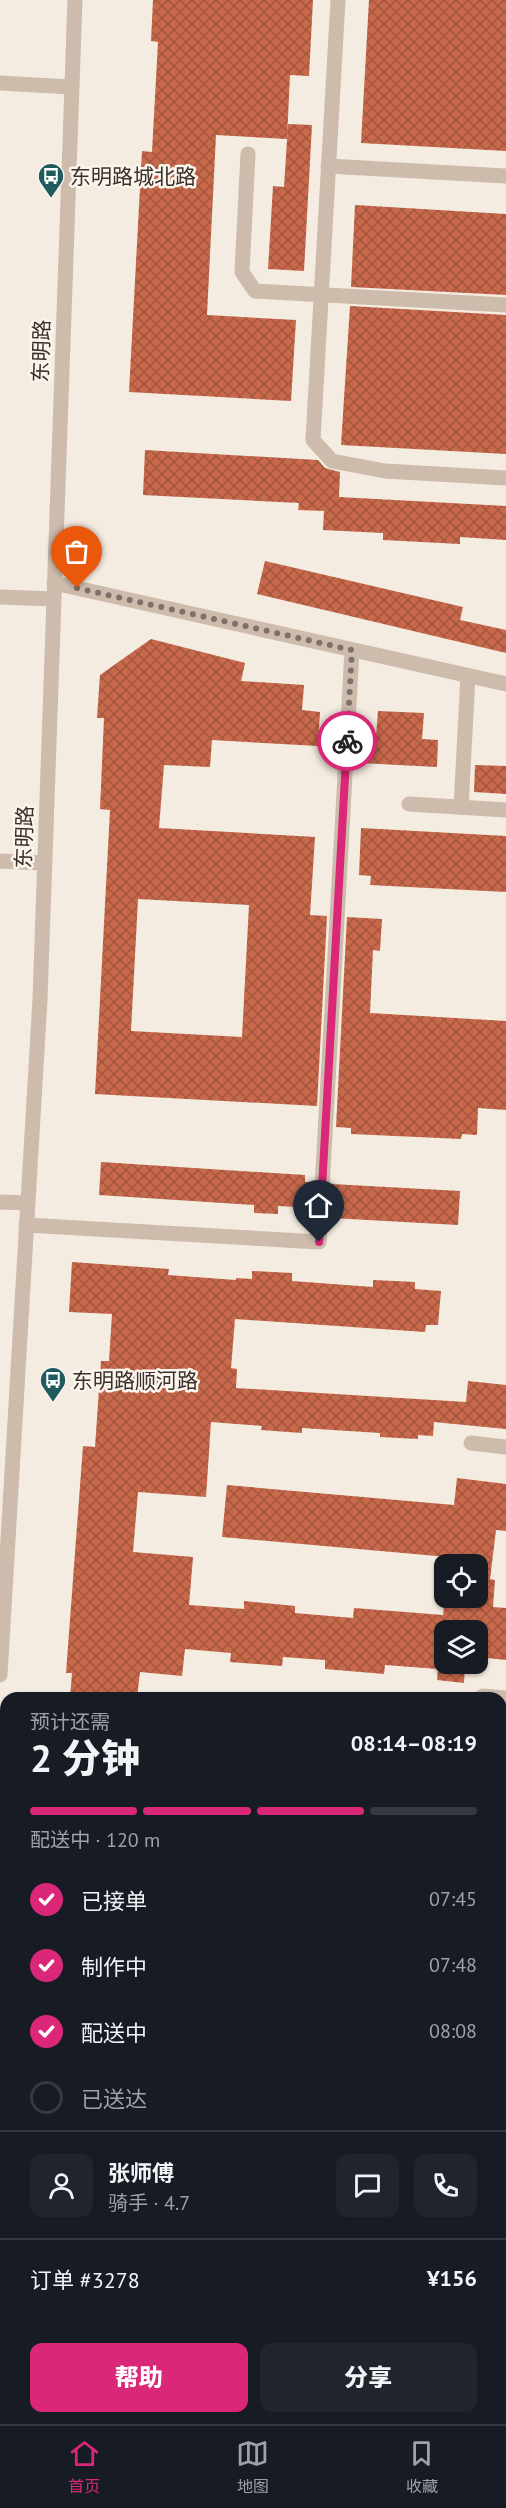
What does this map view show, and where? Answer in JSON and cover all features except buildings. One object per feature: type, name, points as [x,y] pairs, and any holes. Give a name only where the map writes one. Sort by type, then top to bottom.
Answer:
[{"type":"street","name":"东明路","points":[[0,1675],[3,1586],[40,999],[75,0]]},
{"type":"street","points":[[338,0],[313,440],[332,461],[385,471],[506,478]]},
{"type":"street","points":[[0,83],[71,87]]},
{"type":"street","points":[[248,154],[242,272],[255,291],[506,305]]},
{"type":"street","points":[[328,166],[506,176]]},
{"type":"street","points":[[54,583],[506,684]]},
{"type":"street","points":[[0,597],[54,599]]},
{"type":"street","points":[[26,1225],[319,1242],[352,650]]},
{"type":"street","points":[[461,807],[468,676]]},
{"type":"street","points":[[409,804],[506,810]]},
{"type":"street","points":[[0,861],[44,863]]},
{"type":"street","points":[[0,1202],[27,1203]]},
{"type":"street","points":[[471,1443],[506,1447]]},
{"type":"way so far","points":[[77,588],[352,650],[347,741]]},
{"type":"place","name":"东明路城北路","points":[[51,199]]},
{"type":"place","name":"东明路顺河路","points":[[53,1403]]},
{"type":"route","points":[[319,1242],[347,741]]}]
